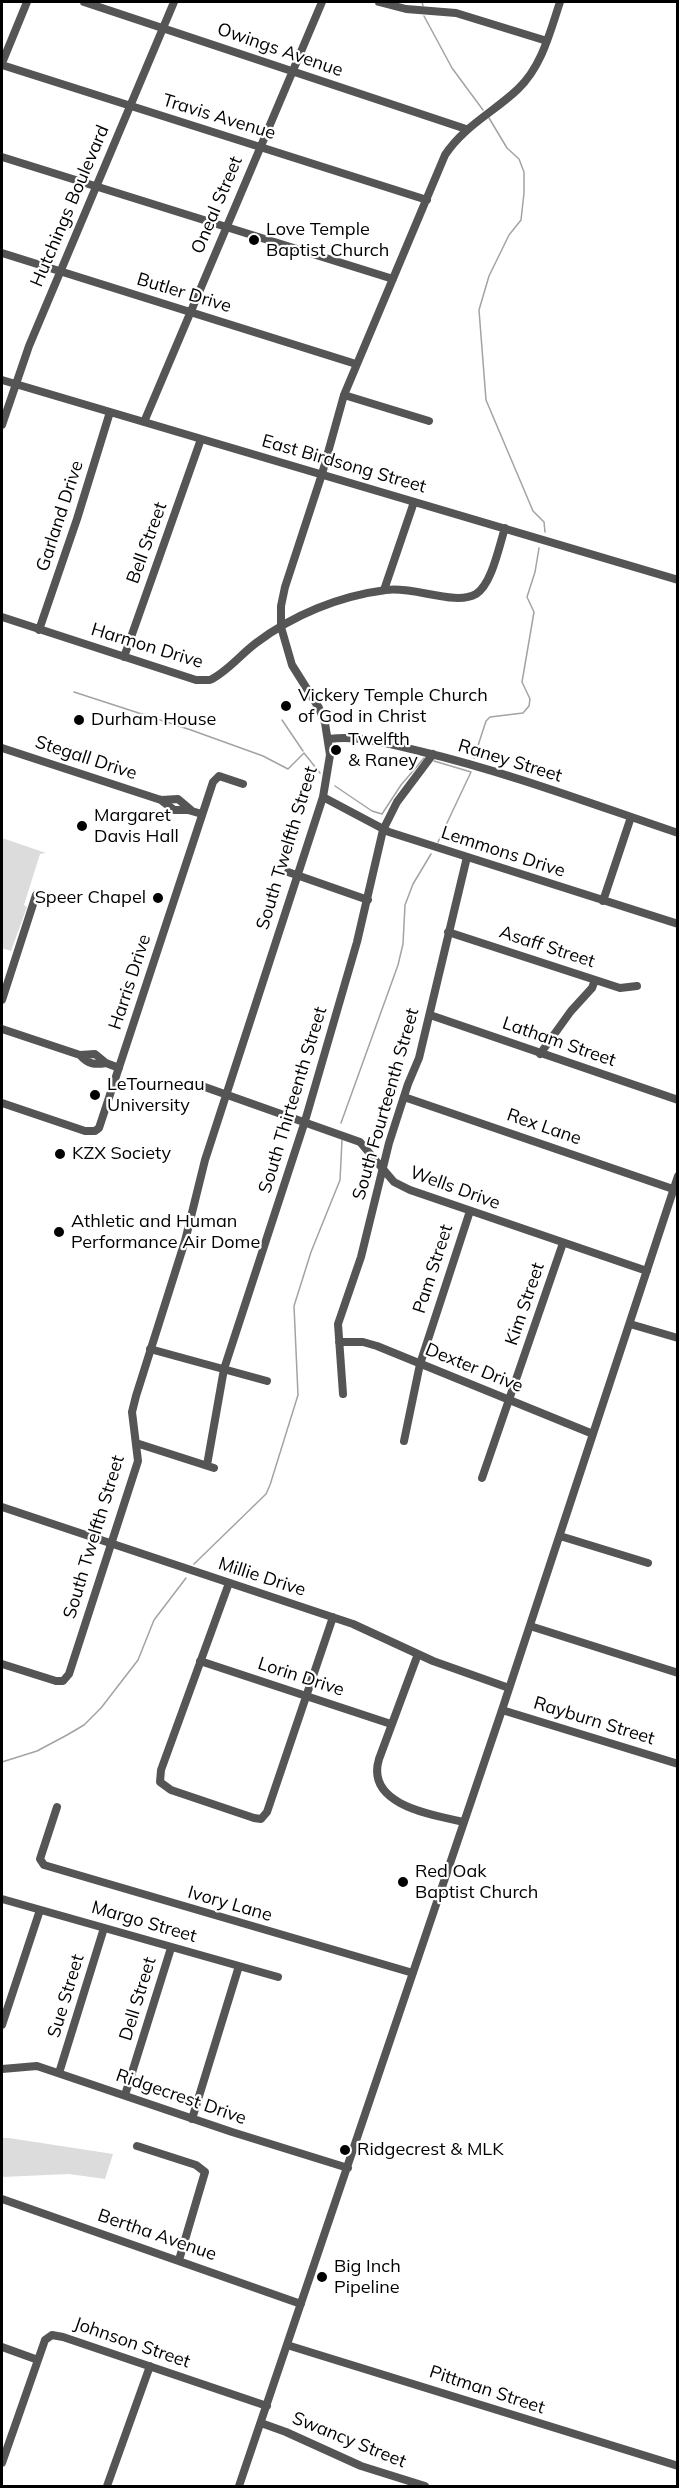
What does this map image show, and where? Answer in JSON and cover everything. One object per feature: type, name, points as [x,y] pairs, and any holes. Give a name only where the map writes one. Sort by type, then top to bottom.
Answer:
[{"type":"street","points":[[2,64],[27,2]]},
{"type":"street","name":"Owings Avenue","points":[[84,2],[466,129]]},
{"type":"street","name":"Hutchings Boulevard","points":[[2,425],[14,384],[174,2]]},
{"type":"street","name":"Oneal Street","points":[[144,422],[322,2]]},
{"type":"street","points":[[379,2],[406,9],[443,11],[461,15],[547,41]]},
{"type":"street","points":[[443,2],[443,11]]},
{"type":"street","name":"South Twelfth Street","points":[[2,1664],[53,1681],[63,1681],[69,1674],[138,1461],[132,1412],[150,1349],[185,1240],[205,1160],[323,797],[329,765],[328,739],[319,708],[292,665],[281,627],[281,606],[344,395],[446,155],[466,129],[506,100],[524,83],[538,62],[560,2]]},
{"type":"street","name":"Travis Avenue","points":[[2,64],[427,200]]},
{"type":"street","points":[[2,157],[393,279]]},
{"type":"street","name":"Butler Drive","points":[[2,253],[356,364]]},
{"type":"street","name":"East Birdsong Street","points":[[2,380],[678,580]]},
{"type":"street","points":[[344,395],[429,421]]},
{"type":"street","name":"Garland Drive","points":[[39,630],[78,519],[110,412]]},
{"type":"street","name":"Bell Street","points":[[124,657],[201,439]]},
{"type":"street","points":[[384,590],[414,502]]},
{"type":"street","name":"Harmon Drive","points":[[2,617],[196,680],[210,680],[256,643],[281,627],[333,602],[384,590],[417,590],[455,598],[471,596],[481,590],[487,581],[505,528]]},
{"type":"street","name":"Raney Street","points":[[328,739],[365,739],[433,754],[678,832]]},
{"type":"street","name":"Stegall Drive","points":[[2,748],[161,800],[174,810],[191,810],[202,814]]},
{"type":"street","name":"South Thirteenth Street","points":[[136,1443],[211,1466],[224,1369],[305,1121],[368,900],[383,830],[397,802],[433,754]]},
{"type":"street","name":"Harris Drive","points":[[2,1103],[85,1131],[95,1131],[101,1123],[216,777],[243,784]]},
{"type":"street","name":"Lemmons Drive","points":[[323,797],[383,830],[678,924]]},
{"type":"street","points":[[603,901],[631,817]]},
{"type":"street","name":"South Fourteenth Street","points":[[343,1394],[338,1324],[361,1257],[382,1170],[404,1097],[419,1058],[467,858]]},
{"type":"street","points":[[288,872],[368,900]]},
{"type":"street","points":[[2,1000],[36,895]]},
{"type":"street","name":"Asaff Street","points":[[448,932],[622,988],[637,986]]},
{"type":"street","points":[[540,1054],[596,980]]},
{"type":"street","name":"Latham Street","points":[[430,1015],[678,1100]]},
{"type":"street","points":[[2,1029],[80,1055],[87,1062],[106,1063],[119,1068]]},
{"type":"street","name":"Wells Drive","points":[[202,1086],[360,1142],[382,1170],[394,1182],[402,1186],[647,1271]]},
{"type":"street","name":"Rex Lane","points":[[404,1097],[673,1189]]},
{"type":"street","points":[[239,2487],[502,1710],[678,1176]]},
{"type":"street","name":"Pam Street","points":[[404,1441],[420,1364],[470,1211]]},
{"type":"street","name":"Kim Street","points":[[482,1478],[563,1243]]},
{"type":"street","points":[[630,1324],[678,1338]]},
{"type":"street","name":"Dexter Drive","points":[[339,1342],[363,1342],[593,1434]]},
{"type":"street","points":[[150,1349],[267,1381]]},
{"type":"street","name":"Millie Drive","points":[[2,1507],[333,1617],[418,1654],[509,1688]]},
{"type":"street","points":[[560,1536],[648,1563]]},
{"type":"street","points":[[228,1583],[161,1770],[160,1782],[171,1790],[257,1819],[264,1818],[333,1617]]},
{"type":"street","points":[[530,1626],[678,1673]]},
{"type":"street","points":[[418,1654],[377,1767],[377,1780],[387,1793],[410,1808],[464,1822]]},
{"type":"street","name":"Lorin Drive","points":[[200,1661],[391,1724]]},
{"type":"street","name":"Rayburn Street","points":[[502,1710],[678,1764]]},
{"type":"street","name":"Ivory Lane","points":[[57,1807],[40,1862],[45,1866],[413,1973]]},
{"type":"street","name":"Margo Street","points":[[2,1899],[278,1977]]},
{"type":"street","points":[[2,2025],[40,1910]]},
{"type":"street","name":"Sue Street","points":[[59,2073],[104,1928]]},
{"type":"street","name":"Dell Street","points":[[125,2095],[171,1948]]},
{"type":"street","points":[[192,2119],[239,1966]]},
{"type":"street","name":"Ridgecrest Drive","points":[[2,2068],[32,2066],[59,2073],[192,2119],[348,2168]]},
{"type":"street","points":[[137,2146],[196,2165],[205,2172],[179,2260]]},
{"type":"street","name":"Bertha Avenue","points":[[2,2199],[302,2304]]},
{"type":"street","name":"Johnson Street","points":[[38,2360],[46,2338],[56,2335],[267,2406]]},
{"type":"street","name":"Pittman Street","points":[[288,2345],[678,2466]]},
{"type":"street","points":[[2,2347],[38,2360],[5,2444],[2,2463]]},
{"type":"street","points":[[107,2487],[150,2366]]},
{"type":"street","name":"Swancy Street","points":[[261,2424],[286,2432],[361,2466],[425,2487]]},
{"type":"shaded area","points":[[2,838],[46,853],[40,854],[24,905],[27,907],[11,951],[2,948]]},
{"type":"shaded area","points":[[2,2138],[113,2154],[105,2179],[69,2174],[2,2177]]},
{"type":"waterway","points":[[422,2],[423,6]]},
{"type":"waterway","points":[[424,16],[452,68],[483,110]]},
{"type":"waterway","points":[[489,118],[507,148],[519,159],[524,172],[524,193],[521,220],[509,235],[489,276],[479,310],[486,400],[533,511],[544,522],[545,532]]},
{"type":"waterway","points":[[474,758],[486,721],[490,717],[523,713],[529,706],[530,699],[522,682],[534,612],[527,597],[535,572],[539,548]]},
{"type":"waterway","points":[[74,692],[191,730],[263,756],[288,769],[304,753],[320,773]]},
{"type":"waterway","points":[[282,720],[303,751]]},
{"type":"waterway","points":[[335,786],[372,811],[382,814],[401,785],[424,758]]},
{"type":"waterway","points":[[434,761],[471,772],[438,842]]},
{"type":"waterway","points":[[341,1123],[398,965],[403,944],[405,905],[413,884],[431,854]]},
{"type":"waterway","points":[[194,1564],[266,1494],[270,1485],[298,1395],[294,1306],[311,1252],[340,1180],[342,1140]]},
{"type":"waterway","points":[[2,1762],[37,1751],[84,1725],[101,1708],[138,1660],[154,1620],[186,1578]]},
{"type":"place","name":"Love Temple Baptist Church","points":[[254,240]]},
{"type":"place","name":"Vickery Temple Church of God in Christ","points":[[286,706]]},
{"type":"place","name":"Durham House","points":[[79,720]]},
{"type":"place","name":"Twelfth & Raney","points":[[336,750]]},
{"type":"place","name":"Margaret Davis Hall","points":[[82,826]]},
{"type":"place","name":"Speer Chapel","points":[[158,898]]},
{"type":"place","name":"LeTourneau University","points":[[95,1095]]},
{"type":"place","name":"KZX Society","points":[[60,1154]]},
{"type":"place","name":"Athletic and Human Performance Air Dome","points":[[59,1232]]},
{"type":"place","name":"Red Oak Baptist Church","points":[[403,1882]]},
{"type":"place","name":"Ridgecrest & MLK","points":[[345,2150]]},
{"type":"place","name":"Big Inch Pipeline","points":[[322,2277]]}]
